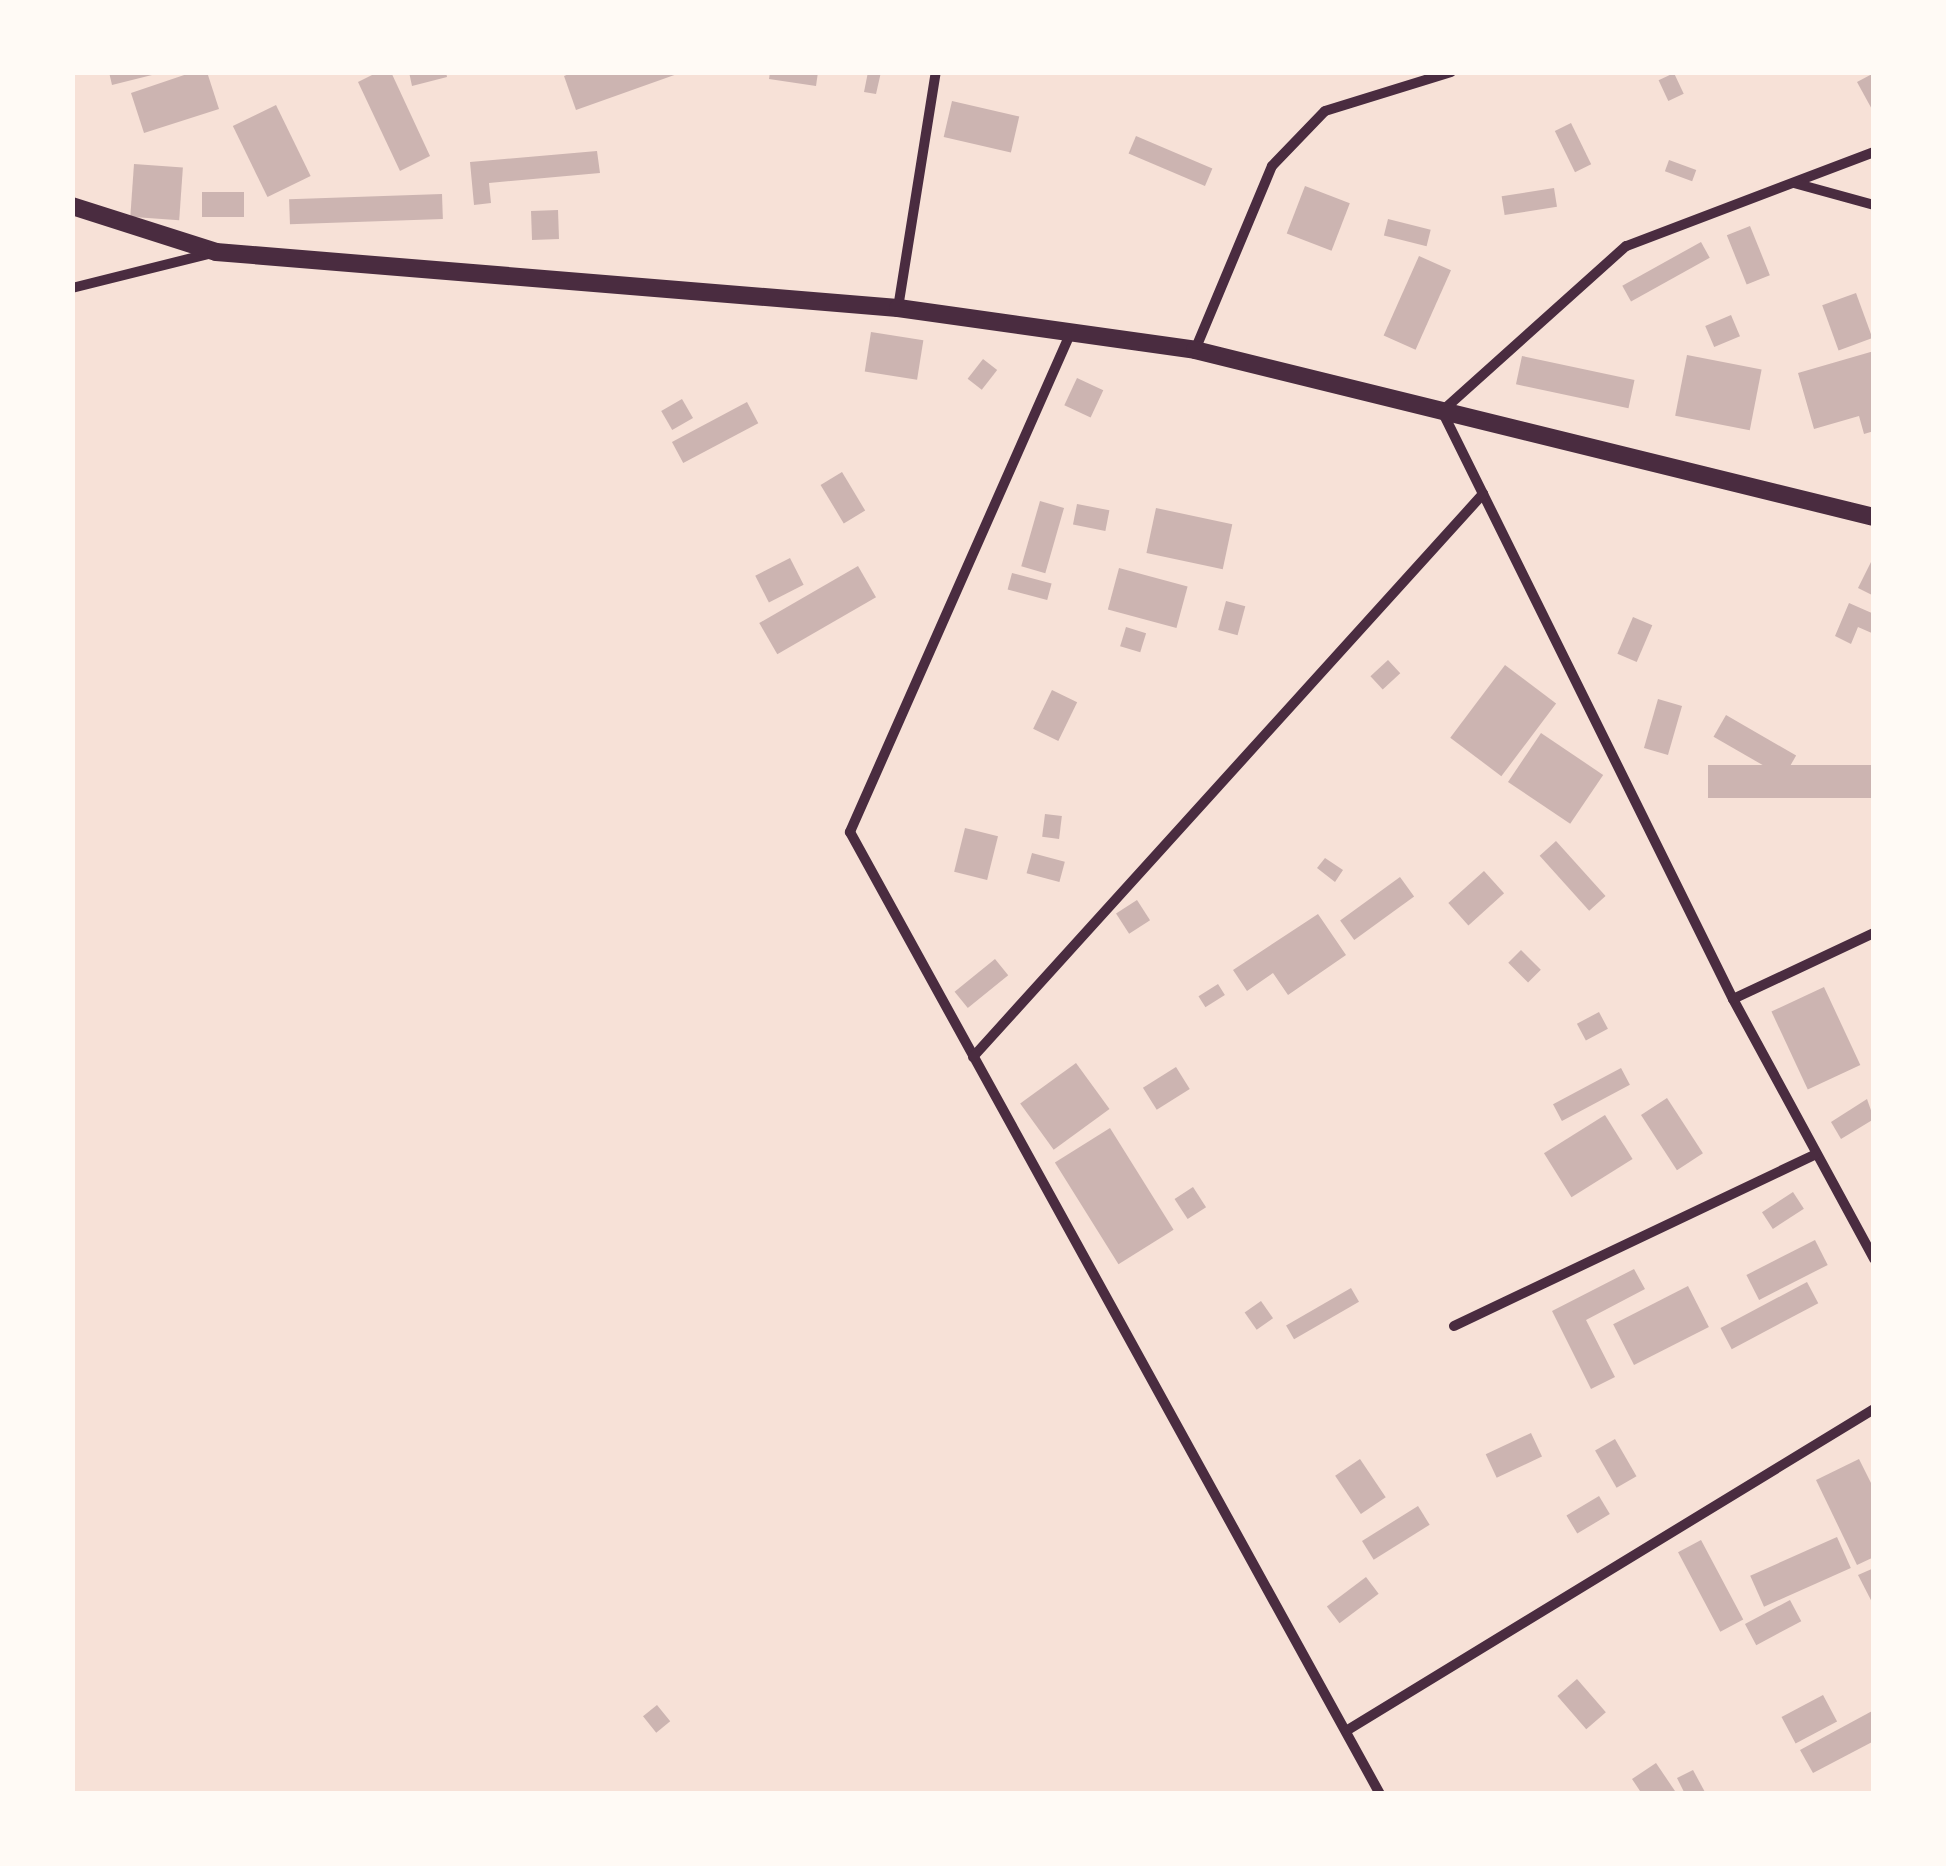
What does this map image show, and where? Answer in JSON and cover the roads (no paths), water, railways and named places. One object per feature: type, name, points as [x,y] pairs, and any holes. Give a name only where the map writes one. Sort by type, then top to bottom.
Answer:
[{"type":"street","points":[[898,308],[936,72]]},
{"type":"street","points":[[1195,350],[1272,166],[1324,111],[1451,72]]},
{"type":"street","points":[[1442,411],[1626,246],[1874,152]]},
{"type":"street","points":[[1793,183],[1874,205]]},
{"type":"street","points":[[72,206],[216,252],[898,308],[1195,350],[1874,517]]},
{"type":"street","points":[[72,288],[216,252]]},
{"type":"street","points":[[1072,332],[850,832],[1380,1794]]},
{"type":"street","points":[[1442,411],[1732,1000],[1874,1259]]},
{"type":"street","points":[[973,1057],[1483,494]]},
{"type":"street","points":[[1732,1000],[1874,934]]},
{"type":"street","points":[[1454,1326],[1816,1154]]},
{"type":"street","points":[[1346,1731],[1874,1409]]}]
